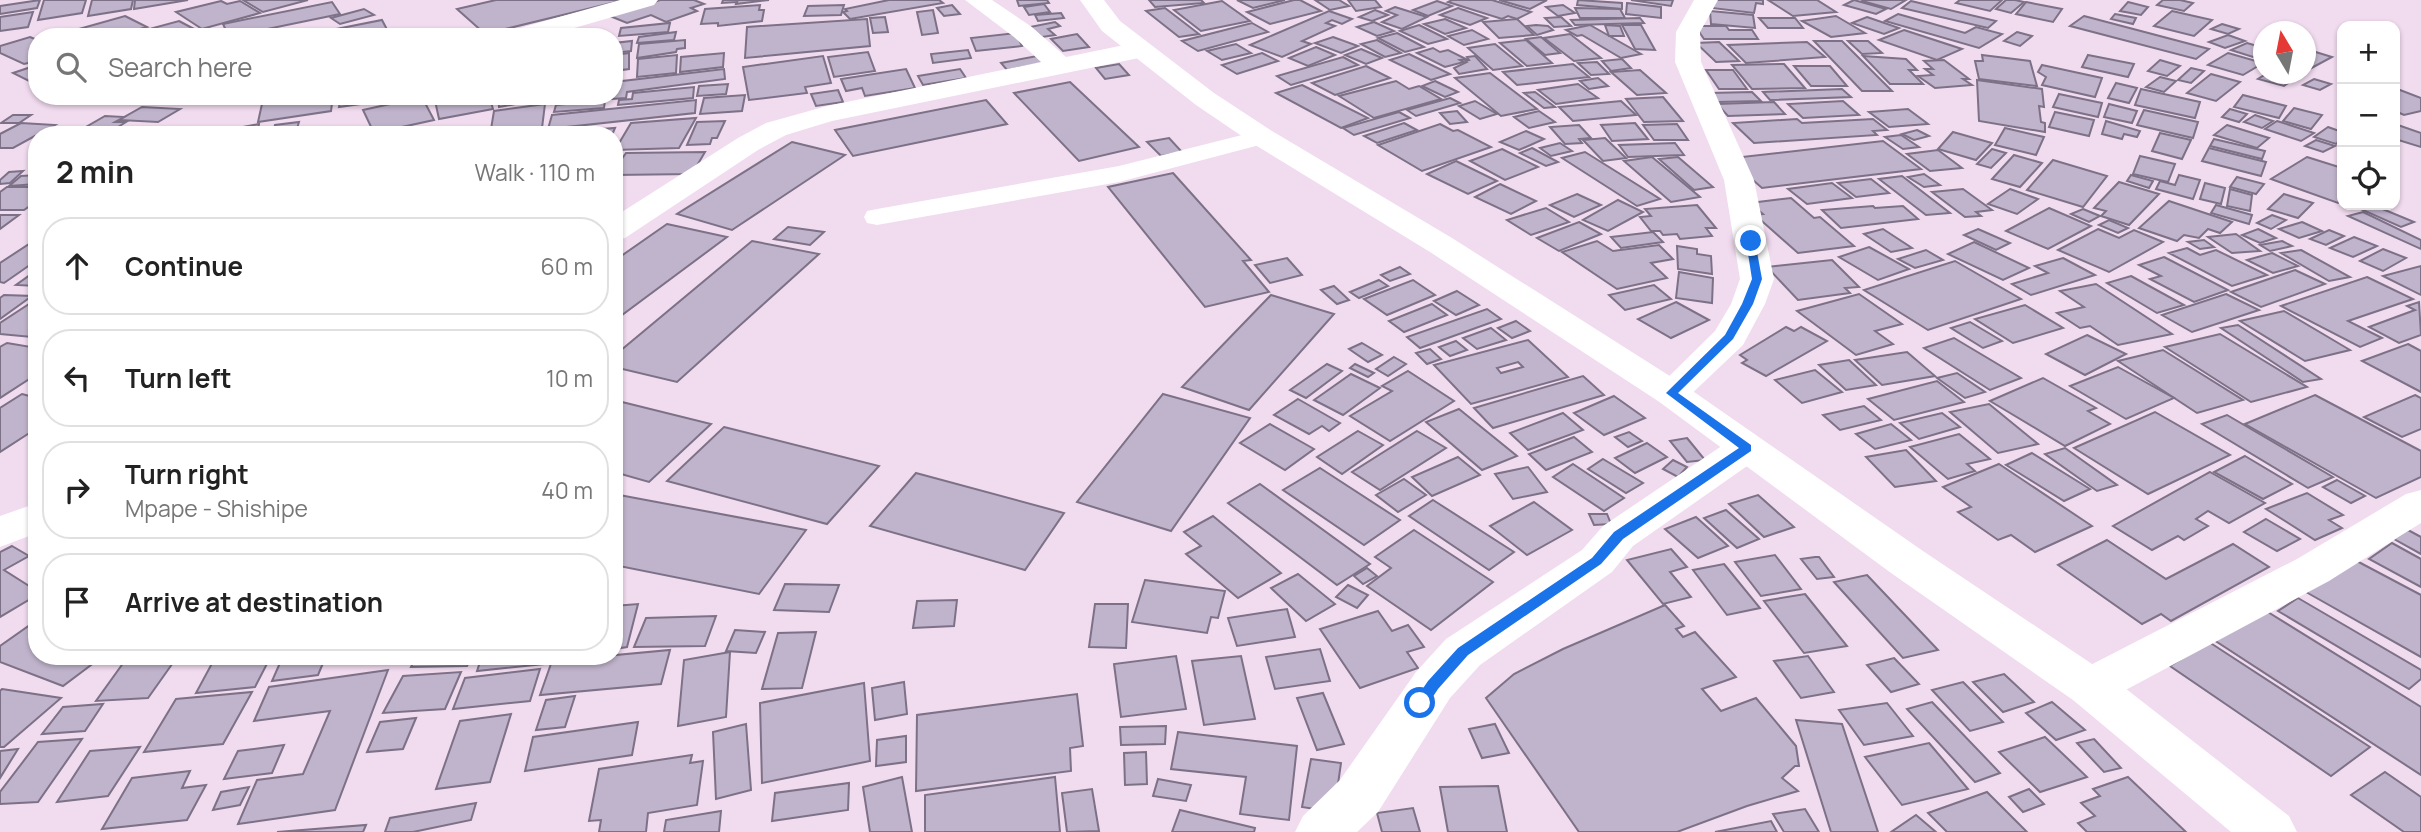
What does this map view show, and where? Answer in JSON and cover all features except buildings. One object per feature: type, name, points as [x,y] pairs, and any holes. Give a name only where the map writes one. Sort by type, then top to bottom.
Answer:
[{"type":"street","points":[[547,28],[646,0]]},
{"type":"street","points":[[977,0],[1023,32],[1060,66]]},
{"type":"street","points":[[1092,0],[1111,26],[1139,50],[1262,137],[1441,244],[1671,393],[1907,562],[2090,687],[2270,832]]},
{"type":"street","points":[[1671,393],[1730,337],[1748,304],[1757,279],[1740,180],[1688,62],[1688,32],[1706,0]]},
{"type":"street","points":[[623,224],[776,129],[827,114],[1139,50]]},
{"type":"street","points":[[1322,832],[1359,796],[1433,685],[1463,652],[1597,561],[1618,536],[1746,448]]},
{"type":"street","points":[[2090,687],[2313,570],[2421,504]]},
{"type":"street","points":[[0,532],[28,521]]},
{"type":"lane","points":[[877,217],[1038,190],[1186,160],[1262,137]]},
{"type":"route","points":[[1420,703],[1463,652],[1574,578],[1597,561],[1618,536],[1714,473],[1746,448],[1671,393],[1730,337],[1748,304],[1757,279],[1751,241]]}]
